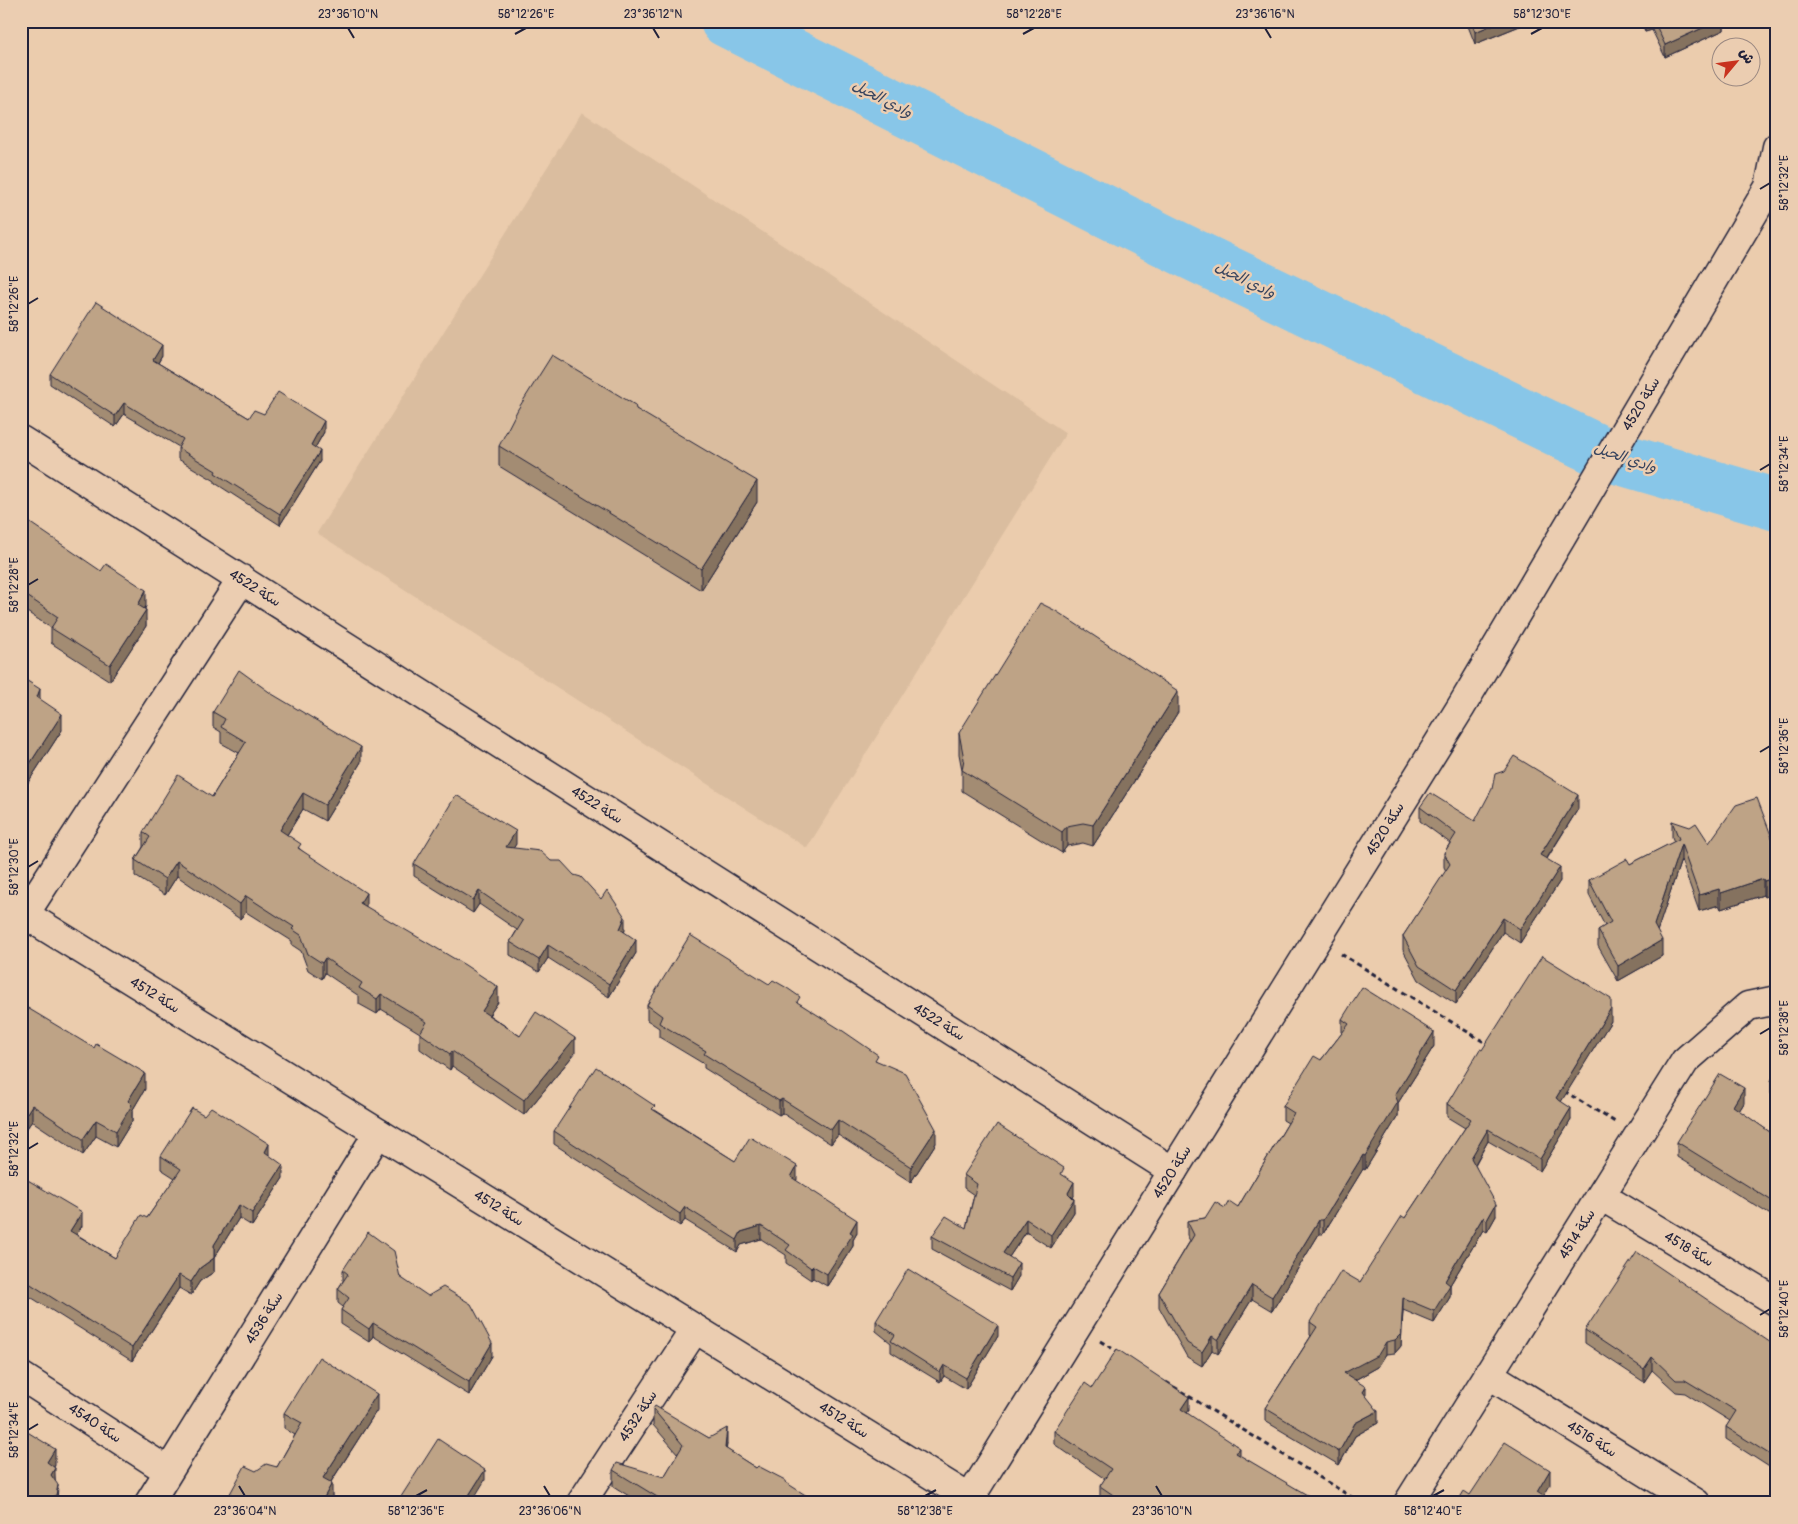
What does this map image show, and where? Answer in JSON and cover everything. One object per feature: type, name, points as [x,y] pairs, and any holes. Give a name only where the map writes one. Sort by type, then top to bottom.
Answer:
[{"type":"street","name":"سكة 4520","points":[[973,1500],[1076,1326],[1461,707],[1769,187],[1777,147]]},
{"type":"street","name":"سكة 4522","points":[[21,440],[1173,1171]]},
{"type":"street","points":[[23,913],[242,579]]},
{"type":"street","name":"سكة 4512","points":[[23,913],[973,1500]]},
{"type":"street","name":"سكة 4514","points":[[1408,1503],[1685,1061],[1748,1006],[1777,1000]]},
{"type":"street","name":"سكة 4536","points":[[149,1503],[378,1133]]},
{"type":"street","name":"سكة 4518","points":[[1601,1196],[1777,1302]]},
{"type":"street","name":"سكة 4532","points":[[581,1503],[695,1329]]},
{"type":"street","name":"سكة 4516","points":[[1488,1374],[1696,1503]]},
{"type":"street","name":"سكة 4540","points":[[21,1376],[168,1471]]},
{"type":"path","points":[[1317,939],[1494,1048]]},
{"type":"path","points":[[1562,1090],[1638,1136]]},
{"type":"path","points":[[1076,1326],[1118,1352]]},
{"type":"path","points":[[1160,1378],[1361,1503]]},
{"type":"shaded area","points":[[582,112],[1066,433],[807,848],[317,533]]},
{"type":"building","points":[[1471,21],[1502,21],[1475,32]]},
{"type":"building","points":[[1654,21],[1718,21],[1665,45]]},
{"type":"building","points":[[96,302],[162,345],[153,360],[249,418],[254,410],[264,414],[278,392],[324,421],[311,445],[320,451],[280,514],[178,448],[183,439],[124,403],[115,416],[50,374]]},
{"type":"building","points":[[552,355],[635,405],[636,409],[757,481],[701,569],[499,446],[518,409]]},
{"type":"building","points":[[23,518],[101,571],[106,564],[146,590],[138,605],[146,610],[110,665],[51,628],[58,617],[21,592],[21,520]]},
{"type":"building","points":[[1040,603],[1056,611],[1178,691],[1093,825],[1083,823],[1067,826],[1062,832],[962,770],[964,759],[959,733]]},
{"type":"building","points":[[239,670],[272,694],[361,747],[325,805],[303,793],[280,830],[301,844],[298,848],[366,893],[360,903],[465,965],[498,987],[482,1011],[520,1036],[536,1012],[575,1038],[524,1100],[452,1051],[450,1054],[420,1033],[427,1022],[381,994],[377,999],[359,988],[362,983],[325,958],[322,963],[308,954],[301,935],[292,929],[294,927],[246,896],[240,904],[177,861],[165,879],[135,860],[150,837],[143,832],[178,775],[212,797],[246,742],[221,727],[225,719],[213,712]]},
{"type":"building","points":[[21,677],[40,689],[37,697],[62,714],[27,768],[21,765]]},
{"type":"building","points":[[1514,756],[1578,795],[1540,855],[1560,867],[1520,929],[1503,918],[1456,990],[1419,966],[1403,936],[1450,864],[1444,853],[1456,834],[1420,807],[1430,793],[1475,821],[1492,789],[1495,774],[1504,771]]},
{"type":"building","points":[[456,795],[516,831],[506,847],[540,851],[551,861],[561,861],[574,875],[581,877],[601,899],[607,890],[625,917],[620,929],[636,940],[609,984],[548,945],[539,960],[510,942],[523,921],[479,891],[473,900],[414,864]]},
{"type":"building","points":[[1757,798],[1777,851],[1777,877],[1764,881],[1763,879],[1721,893],[1719,889],[1699,895],[1681,844],[1654,925],[1662,940],[1618,966],[1598,930],[1611,922],[1589,880],[1627,859],[1630,864],[1679,839],[1672,821],[1690,827],[1696,823],[1709,843],[1736,805]]},
{"type":"building","points":[[690,935],[769,984],[773,980],[787,988],[800,997],[797,1002],[878,1055],[875,1060],[905,1073],[936,1129],[911,1167],[838,1120],[831,1130],[782,1099],[779,1101],[704,1054],[706,1051],[659,1023],[662,1016],[647,1005]]},
{"type":"building","points":[[1542,956],[1611,999],[1611,1008],[1556,1098],[1571,1108],[1540,1159],[1488,1129],[1471,1158],[1496,1204],[1487,1220],[1483,1217],[1445,1281],[1450,1285],[1434,1311],[1403,1298],[1401,1334],[1395,1340],[1386,1342],[1378,1355],[1344,1373],[1366,1387],[1363,1392],[1378,1411],[1355,1423],[1339,1452],[1265,1408],[1317,1327],[1310,1322],[1341,1271],[1360,1282],[1402,1216],[1405,1218],[1471,1119],[1447,1104],[1480,1049],[1482,1050]]},
{"type":"building","points":[[1362,987],[1434,1032],[1395,1095],[1398,1102],[1365,1156],[1363,1155],[1323,1220],[1319,1220],[1272,1297],[1252,1285],[1218,1340],[1212,1336],[1202,1352],[1187,1343],[1159,1293],[1194,1235],[1187,1221],[1205,1218],[1215,1202],[1225,1208],[1229,1201],[1238,1207],[1294,1113],[1283,1106],[1314,1056],[1321,1060],[1349,1024],[1342,1019]]},
{"type":"building","points":[[21,1004],[94,1048],[96,1044],[145,1073],[128,1101],[132,1105],[116,1131],[96,1120],[83,1139],[32,1105],[27,1113],[21,1109]]},
{"type":"building","points":[[596,1067],[655,1106],[652,1109],[735,1161],[750,1137],[797,1166],[791,1177],[857,1220],[850,1232],[853,1234],[827,1274],[813,1266],[811,1268],[786,1250],[790,1245],[761,1226],[741,1232],[737,1240],[685,1207],[680,1214],[554,1131]]},
{"type":"building","points":[[1777,1070],[1777,1084],[1771,1081]]},
{"type":"building","points":[[1720,1074],[1744,1088],[1733,1106],[1777,1137],[1777,1204],[1677,1142]]},
{"type":"building","points":[[211,1107],[269,1144],[265,1152],[283,1165],[252,1213],[239,1205],[214,1245],[214,1258],[200,1268],[191,1282],[179,1275],[132,1348],[29,1283],[27,1287],[21,1283],[21,1176],[82,1212],[70,1231],[115,1258],[141,1215],[147,1218],[181,1169],[161,1156],[192,1108],[204,1115]]},
{"type":"building","points":[[997,1124],[1064,1168],[1061,1174],[1074,1182],[1068,1193],[1074,1199],[1051,1235],[1026,1219],[1003,1253],[1019,1263],[1010,1278],[932,1236],[946,1216],[966,1228],[977,1184],[964,1175]]},
{"type":"building","points":[[368,1232],[394,1251],[400,1277],[428,1296],[443,1287],[471,1304],[492,1343],[469,1382],[373,1323],[369,1329],[341,1310],[349,1298],[338,1289],[348,1274],[343,1270]]},
{"type":"building","points":[[1637,1252],[1777,1347],[1777,1459],[1726,1427],[1736,1411],[1685,1380],[1676,1380],[1652,1357],[1644,1369],[1585,1330]]},
{"type":"building","points":[[908,1269],[998,1325],[966,1378],[944,1365],[940,1372],[891,1341],[895,1335],[876,1321]]},
{"type":"building","points":[[1117,1349],[1189,1397],[1181,1409],[1240,1448],[1236,1453],[1319,1502],[1125,1503],[1100,1486],[1111,1469],[1054,1431],[1085,1383],[1092,1388]]},
{"type":"building","points":[[319,1357],[377,1394],[323,1478],[332,1483],[321,1503],[225,1503],[245,1466],[256,1471],[266,1464],[277,1467],[302,1423],[284,1413]]},
{"type":"building","points":[[655,1406],[709,1438],[727,1428],[725,1448],[756,1468],[758,1466],[785,1480],[785,1482],[807,1496],[803,1503],[667,1503],[613,1470],[617,1463],[664,1477],[683,1445],[653,1409]]},
{"type":"building","points":[[21,1428],[55,1449],[47,1462],[55,1468],[51,1475],[58,1485],[56,1495],[47,1501],[21,1499]]},
{"type":"building","points":[[438,1439],[485,1470],[464,1503],[397,1503]]},
{"type":"building","points":[[1505,1442],[1550,1470],[1537,1492],[1554,1503],[1457,1503],[1464,1491],[1470,1495]]},
{"type":"waterway","name":"وادي الحيل","points":[[726,21],[1181,249],[1610,456],[1777,505]]}]
